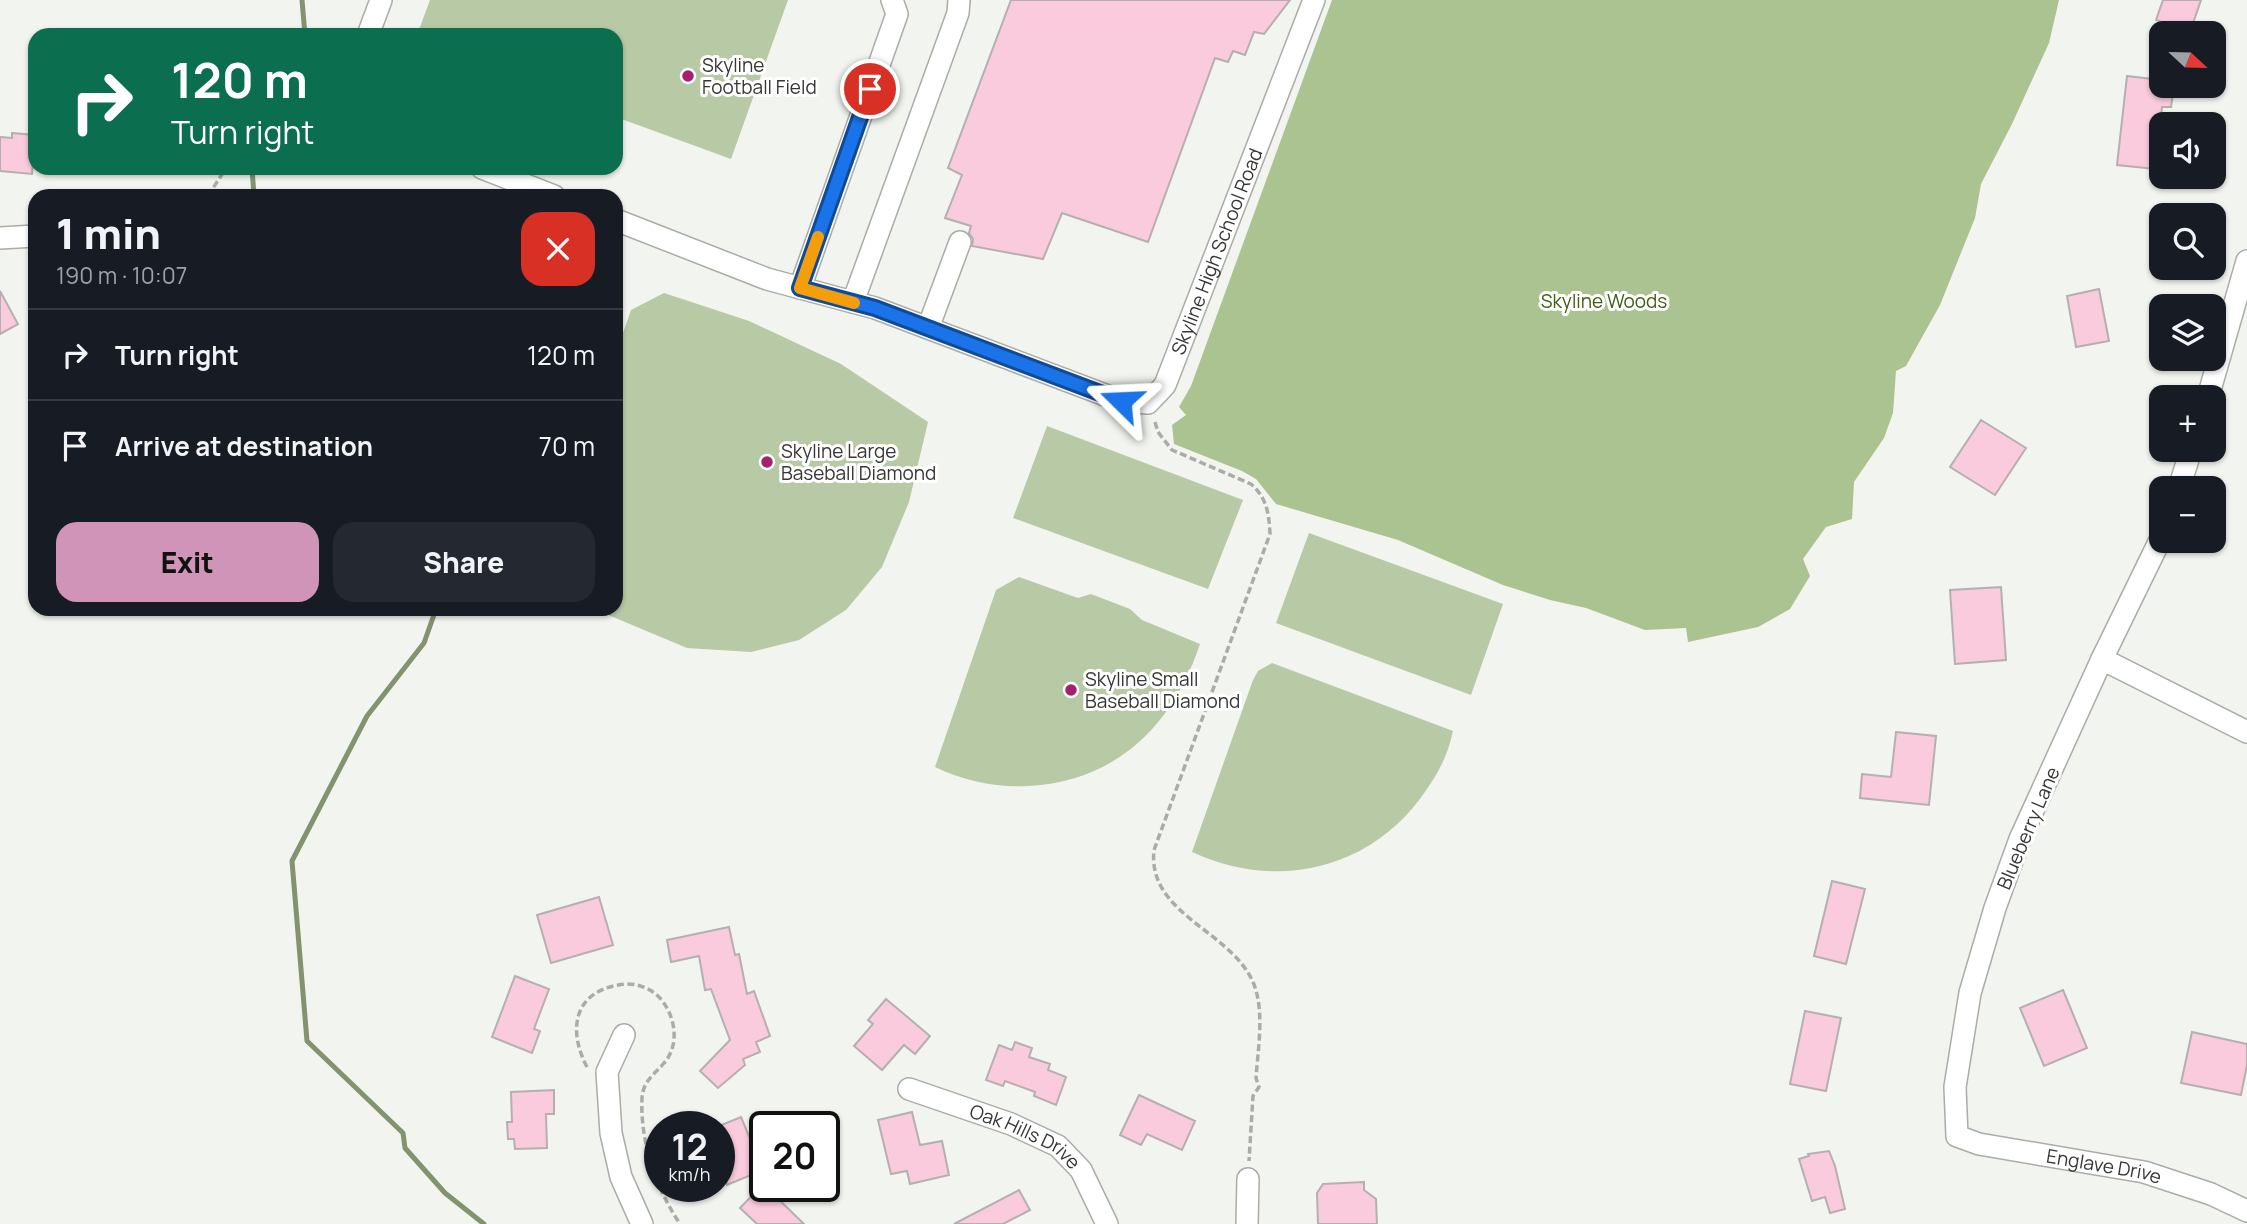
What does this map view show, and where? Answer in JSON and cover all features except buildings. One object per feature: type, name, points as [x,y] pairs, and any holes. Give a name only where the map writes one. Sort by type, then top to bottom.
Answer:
[{"type":"street","points":[[371,28],[381,0]]},
{"type":"street","points":[[800,288],[897,14],[892,0]]},
{"type":"street","points":[[853,302],[958,13],[959,0]]},
{"type":"street","name":"Skyline High School Road","points":[[1148,403],[1165,385],[1314,0]]},
{"type":"street","points":[[500,175],[536,189]]},
{"type":"street","points":[[623,223],[767,279],[853,302],[1121,401],[1148,403]]},
{"type":"street","points":[[0,238],[28,236]]},
{"type":"street","points":[[928,328],[960,242]]},
{"type":"street","points":[[2211,385],[2247,261]]},
{"type":"street","name":"Blueberry Lane","points":[[1957,1136],[1955,1087],[1970,993],[1994,908],[2020,839],[2154,553]]},
{"type":"street","points":[[2102,659],[2247,732]]},
{"type":"street","points":[[624,1035],[607,1072],[611,1133],[621,1177],[642,1224]]},
{"type":"street","name":"Oak Hills Drive","points":[[909,1089],[1011,1124],[1058,1146],[1081,1171],[1107,1224]]},
{"type":"street","name":"Englave Drive","points":[[1957,1136],[1979,1144],[2144,1172],[2247,1210]]},
{"type":"street","points":[[1247,1224],[1248,1179]]},
{"type":"path","points":[[1148,403],[1158,432],[1172,450],[1251,484],[1259,491],[1269,510],[1270,534],[1154,850],[1152,862],[1154,874],[1166,897],[1246,967],[1254,985],[1258,1001],[1256,1078],[1259,1087],[1254,1096],[1250,1146]]},
{"type":"green space","name":"Skyline Football Field","points":[[430,0],[788,0],[731,159],[623,120],[623,28],[420,28]]},
{"type":"green space","name":"Skyline Woods","points":[[1332,0],[2059,0],[2049,43],[1981,184],[1975,218],[1940,305],[1906,366],[1896,371],[1893,413],[1884,438],[1854,482],[1852,519],[1826,527],[1803,559],[1810,576],[1790,609],[1758,627],[1688,642],[1686,628],[1645,630],[1586,608],[1503,585],[1398,540],[1276,504],[1256,479],[1174,444],[1172,425],[1186,415],[1179,407],[1191,386]]},
{"type":"green space","name":"Skyline Large Baseball Diamond","points":[[664,293],[749,321],[841,364],[928,422],[909,502],[882,567],[846,610],[799,640],[751,652],[687,648],[611,616],[623,616],[623,333],[631,310]]},
{"type":"green space","points":[[1047,426],[1243,500],[1208,589],[1013,518]]},
{"type":"green space","points":[[1309,533],[1503,604],[1471,695],[1276,623]]},
{"type":"green space","name":"Skyline Small Baseball Diamond","points":[[1019,577],[1078,598],[1091,594],[1130,609],[1142,620],[1200,644],[1189,673],[1174,700],[1137,744],[1115,760],[1089,773],[1061,782],[1005,786],[957,776],[935,767],[996,590]]},
{"type":"green space","name":"Skyline Small Baseball Diamond","points":[[1272,663],[1453,731],[1436,775],[1405,816],[1380,838],[1352,855],[1322,866],[1290,871],[1258,870],[1225,864],[1192,852],[1253,680],[1258,671]]},
{"type":"waterway","points":[[302,0],[304,28]]},
{"type":"waterway","points":[[252,175],[254,189]]},
{"type":"waterway","points":[[434,616],[424,643],[367,716],[292,861],[307,1041],[403,1133],[405,1148],[445,1193],[484,1224]]},
{"type":"slow traffic","points":[[818,237],[800,288],[854,303]]},
{"type":"place","name":"Skyline Football Field","points":[[688,76]]},
{"type":"place","name":"Skyline Large Baseball Diamond","points":[[767,462]]},
{"type":"place","name":"Skyline Small Baseball Diamond","points":[[1071,690]]},
{"type":"route","points":[[870,89],[800,288],[875,308],[1121,401]]}]
